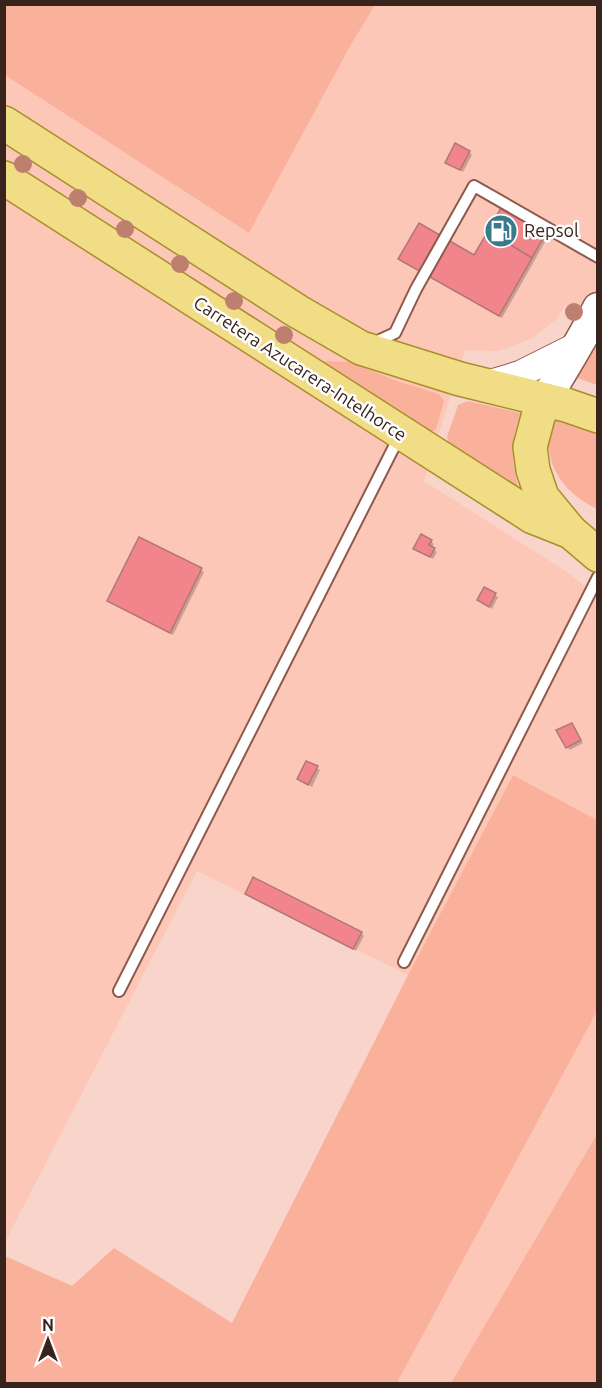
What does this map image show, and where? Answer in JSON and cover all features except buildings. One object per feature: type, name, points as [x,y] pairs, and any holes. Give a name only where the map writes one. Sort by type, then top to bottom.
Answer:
[{"type":"main road","points":[[4,123],[297,311],[361,348],[459,379],[566,405],[597,416]]},
{"type":"main road","name":"Carretera Azucarera-Intelhorce","points":[[4,178],[532,517],[584,535],[597,555]]},
{"type":"main road","points":[[584,535],[542,497],[532,470],[530,447],[545,400],[589,328]]},
{"type":"street","points":[[484,385],[520,374],[589,328]]},
{"type":"lane","points":[[361,348],[395,333],[416,289],[474,186],[597,257]]},
{"type":"lane","points":[[119,991],[401,434]]},
{"type":"lane","points":[[404,962],[597,577]]},
{"type":"shaded area","points":[[4,5],[375,5],[349,48],[249,233],[5,75]]},
{"type":"shaded area","points":[[5,5],[597,5],[597,306],[565,305],[557,319],[531,339],[498,351],[465,350],[424,481],[567,572],[597,596],[597,820],[513,775],[408,975],[197,871],[5,1242]]},
{"type":"shaded area","points":[[597,345],[597,385],[575,377],[588,352]]},
{"type":"shaded area","points":[[317,361],[350,362],[397,381],[439,394],[444,401],[436,429],[429,433]]},
{"type":"shaded area","points":[[468,401],[521,413],[513,443],[519,492],[450,447],[447,437],[458,405]]},
{"type":"shaded area","points":[[551,417],[597,434],[597,509],[572,493],[555,470],[548,446]]},
{"type":"shaded area","points":[[513,775],[597,820],[597,1011],[397,1383],[5,1383],[5,1256],[72,1286],[114,1248],[232,1323],[408,975]]},
{"type":"shaded area","points":[[597,1011],[597,1134],[451,1383],[397,1383]]},
{"type":"shaded area","points":[[597,1134],[597,1383],[451,1383]]},
{"type":"place","name":"Repsol","points":[[501,231]]}]
